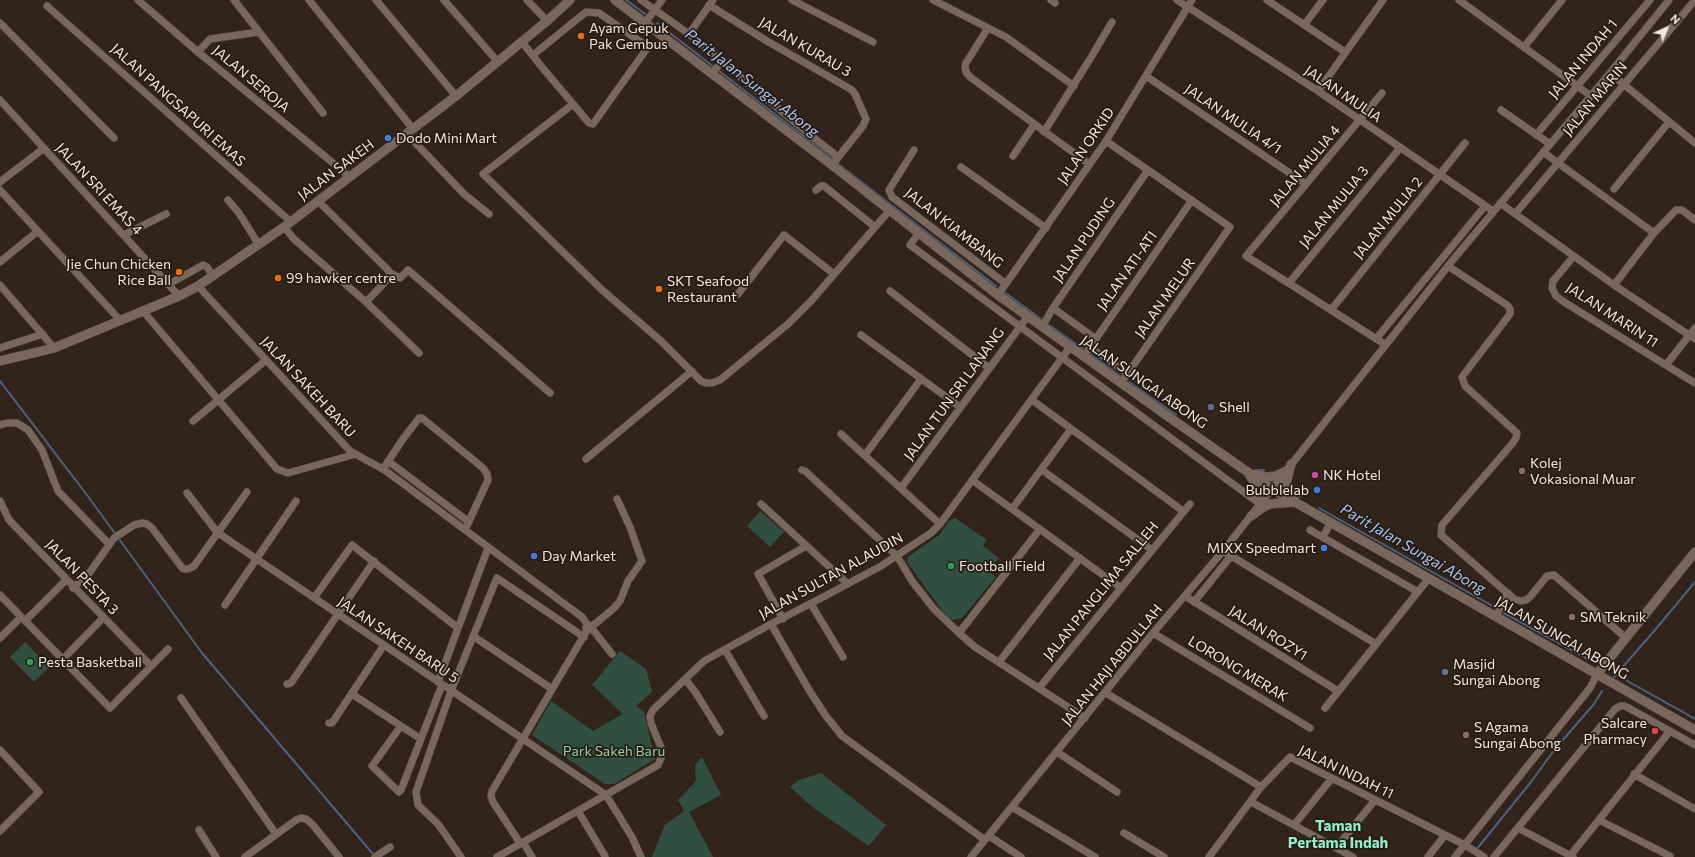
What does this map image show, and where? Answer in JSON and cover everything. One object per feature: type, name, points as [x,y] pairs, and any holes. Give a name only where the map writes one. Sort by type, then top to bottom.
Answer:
[{"type":"street","name":"JALAN SEROJA","points":[[138,0],[198,52],[350,177]]},
{"type":"street","points":[[234,0],[323,113]]},
{"type":"street","points":[[309,0],[410,132],[464,194],[489,214]]},
{"type":"street","points":[[376,0],[456,96]]},
{"type":"street","points":[[444,0],[498,62]]},
{"type":"street","points":[[527,0],[547,21]]},
{"type":"street","name":"JALAN SAKEH","points":[[0,361],[54,348],[179,296],[198,286],[287,225],[410,132],[498,62],[570,0]]},
{"type":"street","name":"JALAN SUNGAI ABONG","points":[[615,0],[645,23],[717,68],[806,138],[832,165],[918,234],[998,295],[1272,489],[1695,730]]},
{"type":"street","points":[[641,0],[689,34],[717,68],[779,117]]},
{"type":"street","points":[[645,23],[662,0]]},
{"type":"street","points":[[792,0],[873,42]]},
{"type":"street","points":[[933,0],[1006,37],[1074,86]]},
{"type":"street","name":"JALAN MULIA","points":[[1177,0],[1318,91],[1493,211]]},
{"type":"street","name":"JALAN ORKID","points":[[998,295],[1106,141],[1192,0]]},
{"type":"street","points":[[1267,0],[1346,52]]},
{"type":"street","points":[[1304,25],[1323,0]]},
{"type":"street","points":[[1318,91],[1383,0]]},
{"type":"street","points":[[1459,0],[1591,96]]},
{"type":"street","points":[[1524,47],[1562,0]]},
{"type":"street","points":[[1651,0],[1665,3]]},
{"type":"street","name":"JALAN INDAH 1","points":[[1536,135],[1651,0]]},
{"type":"street","name":"JALAN MARIN","points":[[1515,214],[1695,0]]},
{"type":"street","points":[[689,34],[711,2]]},
{"type":"street","name":"JALAN KURAU 3","points":[[711,2],[767,41],[852,90],[855,94],[866,119],[863,126],[832,165]]},
{"type":"street","name":"JALAN HAJI ABDULLAH","points":[[972,857],[1153,633],[1223,551],[1448,266],[1610,73],[1665,3]]},
{"type":"street","name":"JALAN PANGSAPURI EMAS","points":[[48,6],[287,225],[294,239],[366,302],[419,353]]},
{"type":"street","points":[[522,42],[533,56],[589,123],[593,124],[648,46],[599,13],[586,12],[533,56]]},
{"type":"street","points":[[1044,132],[1074,86],[1112,22]]},
{"type":"street","points":[[0,23],[114,138]]},
{"type":"street","points":[[988,28],[965,66],[966,72],[970,77],[1034,125],[1089,164]]},
{"type":"street","points":[[198,52],[210,39],[259,32]]},
{"type":"street","points":[[1610,73],[1695,143]]},
{"type":"street","name":"JALAN MULIA 4/1","points":[[1146,76],[1306,184]]},
{"type":"street","name":"JALAN MULIA 4","points":[[1289,283],[1246,256],[1382,93]]},
{"type":"street","name":"JALAN SRI EMAS 4","points":[[0,100],[179,296]]},
{"type":"street","points":[[573,104],[483,174],[602,289],[661,340],[692,372],[706,383],[712,383],[720,380],[788,324],[876,227],[889,210]]},
{"type":"street","points":[[1501,110],[1550,144]]},
{"type":"street","points":[[1614,189],[1669,122]]},
{"type":"street","points":[[1013,156],[1034,125]]},
{"type":"street","points":[[806,138],[838,157]]},
{"type":"street","points":[[1106,141],[1192,200]]},
{"type":"street","name":"JALAN MULIA 2","points":[[1331,310],[1465,143]]},
{"type":"street","points":[[0,182],[44,148]]},
{"type":"street","name":"JALAN MULIA 3","points":[[1289,283],[1400,148]]},
{"type":"street","name":"JALAN KIAMBANG","points":[[914,150],[889,190],[892,197],[1006,284]]},
{"type":"street","points":[[1543,152],[1654,233]]},
{"type":"street","points":[[961,167],[1046,228]]},
{"type":"street","name":"JALAN PUDING","points":[[1042,326],[1148,170]]},
{"type":"street","points":[[816,190],[821,186],[824,186],[876,227]]},
{"type":"street","points":[[0,190],[120,320]]},
{"type":"street","points":[[228,200],[239,213],[259,245]]},
{"type":"street","name":"JALAN MELUR","points":[[1121,383],[1230,227],[1192,200]]},
{"type":"street","name":"JALAN ATI-ATI","points":[[1084,356],[1192,200]]},
{"type":"street","points":[[318,201],[388,270],[390,274],[400,278],[408,270],[550,392]]},
{"type":"street","points":[[1500,203],[1614,285],[1692,337]]},
{"type":"street","points":[[1376,339],[1485,206]]},
{"type":"street","points":[[1614,285],[1654,233],[1676,210],[1682,210],[1695,220]]},
{"type":"street","points":[[124,235],[166,214]]},
{"type":"street","points":[[0,262],[38,231]]},
{"type":"street","points":[[918,234],[910,245],[1260,503]]},
{"type":"street","points":[[738,294],[784,235],[834,274]]},
{"type":"street","name":"JALAN MARIN 11","points":[[1574,256],[1553,281],[1552,288],[1556,296],[1695,383]]},
{"type":"street","points":[[169,284],[203,265],[207,267],[212,276]]},
{"type":"street","points":[[1448,266],[1507,305],[1510,309],[1510,314],[1462,378],[1465,386],[1517,433],[1512,444],[1442,525],[1440,530],[1441,535],[1514,598],[1521,601],[1530,597],[1547,576],[1554,575],[1626,638]]},
{"type":"street","points":[[366,302],[387,280],[390,274]]},
{"type":"street","points":[[1289,283],[1386,345]]},
{"type":"street","points":[[0,284],[54,348]]},
{"type":"street","name":"JALAN SAKEH BARU","points":[[198,286],[340,443],[382,469],[582,617],[587,624],[587,631]]},
{"type":"street","points":[[890,291],[989,368]]},
{"type":"street","points":[[1053,308],[1096,339]]},
{"type":"street","points":[[142,311],[277,469],[282,472],[288,472],[356,454]]},
{"type":"street","name":"JALAN TUN SRI LANANG","points":[[901,488],[1028,316]]},
{"type":"street","points":[[1666,365],[1692,337],[1695,328]]},
{"type":"street","points":[[0,348],[42,334]]},
{"type":"street","points":[[861,335],[960,407]]},
{"type":"street","name":"JALAN SULTAN ALAUDIN","points":[[606,795],[658,765],[662,756],[662,750],[651,723],[650,716],[653,710],[704,661],[897,556],[922,540],[940,524],[1070,347]]},
{"type":"street","points":[[1090,347],[1128,374]]},
{"type":"street","points":[[193,421],[266,360]]},
{"type":"street","points":[[586,459],[692,372]]},
{"type":"street","points":[[865,455],[921,379]]},
{"type":"street","points":[[1032,400],[1183,511]]},
{"type":"street","points":[[382,469],[419,418],[422,418],[483,468],[487,474],[488,480],[465,530]]},
{"type":"street","points":[[0,425],[17,423],[28,430],[42,450],[58,490],[112,541]]},
{"type":"street","points":[[1012,509],[1071,429]]},
{"type":"street","points":[[841,434],[940,524]]},
{"type":"street","points":[[388,461],[469,522]]},
{"type":"street","points":[[1246,471],[1267,477],[1275,476],[1289,467]]},
{"type":"street","points":[[1289,467],[1286,484],[1287,490],[1296,503]]},
{"type":"street","points":[[802,470],[805,471],[897,556],[912,581],[934,609],[959,634],[975,647],[1085,718]]},
{"type":"street","points":[[1042,470],[1152,550]]},
{"type":"street","points":[[1246,471],[1256,486],[1260,503]]},
{"type":"street","points":[[972,480],[1121,588]]},
{"type":"street","points":[[73,588],[90,572],[112,541],[120,533],[134,525],[142,523],[147,524],[152,528],[183,569],[188,570],[194,566],[247,492]]},
{"type":"street","name":"JALAN SAKEH BARU 5","points":[[187,493],[217,532],[440,683],[451,692],[523,738],[606,795]]},
{"type":"street","points":[[532,857],[493,802],[491,796],[492,791],[587,631],[620,601],[628,581],[642,561],[630,527],[617,499]]},
{"type":"street","name":"JALAN PESTA 3","points":[[0,501],[9,520],[73,588],[151,666]]},
{"type":"street","points":[[225,605],[296,501]]},
{"type":"street","points":[[1251,516],[1270,504],[1296,503]]},
{"type":"street","points":[[761,504],[848,584]]},
{"type":"street","name":"JALAN PANGLIMA SALLEH","points":[[1039,688],[1190,504]]},
{"type":"street","points":[[1323,537],[1331,522]]},
{"type":"street","points":[[959,634],[1040,529]]},
{"type":"street","points":[[1310,530],[1418,592]]},
{"type":"street","points":[[314,598],[350,545],[353,545],[458,628]]},
{"type":"street","points":[[783,619],[758,574],[806,546]]},
{"type":"street","points":[[401,726],[372,766],[399,792],[421,739],[458,628],[488,548]]},
{"type":"street","points":[[1223,551],[1376,644]]},
{"type":"street","points":[[1455,857],[1467,847],[1590,688],[1597,674],[1695,552]]},
{"type":"street","points":[[1194,602],[1231,556]]},
{"type":"street","points":[[999,662],[1080,558]]},
{"type":"street","points":[[287,684],[291,683],[374,562]]},
{"type":"street","points":[[461,857],[438,824],[418,805],[415,798],[451,692],[492,586],[497,578],[587,631],[612,654]]},
{"type":"street","points":[[1325,708],[1429,578]]},
{"type":"street","points":[[0,638],[66,580]]},
{"type":"street","points":[[1496,616],[1508,593]]},
{"type":"street","points":[[0,595],[110,708],[168,649]]},
{"type":"street","name":"JALAN ROZY1","points":[[1185,596],[1338,691]]},
{"type":"street","points":[[811,604],[843,657]]},
{"type":"street","points":[[63,659],[103,618]]},
{"type":"street","points":[[771,624],[808,690],[839,733],[857,748],[987,838],[1021,857]]},
{"type":"street","name":"LORONG MERAK","points":[[1153,633],[1310,728]]},
{"type":"street","points":[[473,636],[552,689]]},
{"type":"street","points":[[329,723],[332,723],[384,645]]},
{"type":"street","points":[[725,650],[764,716]]},
{"type":"street","points":[[685,679],[696,693],[720,732]]},
{"type":"street","points":[[1106,693],[1261,787]]},
{"type":"street","points":[[352,694],[421,739]]},
{"type":"street","points":[[181,698],[276,834]]},
{"type":"street","points":[[1494,857],[1615,708],[1625,706],[1695,745]]},
{"type":"street","points":[[1518,828],[1572,856],[1634,774],[1670,730]]},
{"type":"street","points":[[0,750],[39,792],[0,831]]},
{"type":"street","points":[[1057,752],[1117,792]]},
{"type":"street","name":"JALAN INDAH 11","points":[[1209,857],[1261,787],[1290,757],[1484,856]]},
{"type":"street","points":[[1634,774],[1695,809]]},
{"type":"street","points":[[1294,825],[1332,778]]},
{"type":"street","points":[[497,857],[606,795],[632,837],[641,857]]},
{"type":"street","points":[[1336,848],[1376,800]]},
{"type":"street","points":[[1251,802],[1353,857]]},
{"type":"street","points":[[1012,807],[1095,857]]},
{"type":"street","points":[[578,811],[605,856]]},
{"type":"street","points":[[245,857],[296,820],[301,818],[306,819],[312,824],[337,856]]},
{"type":"street","points":[[1599,820],[1670,856]]},
{"type":"street","points":[[199,830],[216,857]]},
{"type":"street","points":[[1124,833],[1164,857]]},
{"type":"street","points":[[1428,857],[1445,835]]},
{"type":"street","points":[[377,856],[390,847]]},
{"type":"green space","points":[[760,511],[784,532],[770,547],[747,526]]},
{"type":"green space","name":"Football Field","points":[[955,518],[987,540],[983,546],[999,558],[988,570],[996,577],[962,618],[953,620],[947,617],[907,562],[908,557],[939,535],[950,520]]},
{"type":"green space","name":"Pesta Basketball","points":[[25,642],[49,667],[34,682],[10,657]]},
{"type":"green space","name":"Park Sakeh Baru","points":[[620,651],[646,669],[652,692],[636,706],[644,712],[655,759],[614,784],[605,784],[532,735],[551,701],[593,731],[623,714],[592,685]]},
{"type":"green space","points":[[702,757],[721,795],[689,812],[713,857],[652,857],[665,825],[684,811],[678,800],[696,781],[695,765]]},
{"type":"green space","points":[[821,773],[886,825],[869,846],[815,809],[790,787],[799,780]]},
{"type":"waterway","name":"Parit Jalan Sungai Abong","points":[[626,0],[645,14]]},
{"type":"waterway","name":"Parit Jalan Sungai Abong","points":[[657,23],[833,159]]},
{"type":"waterway","name":"Parit Jalan Sungai Abong","points":[[837,163],[996,286]]},
{"type":"waterway","name":"Parit Jalan Sungai Abong","points":[[1004,292],[1041,319]]},
{"type":"waterway","name":"Parit Jalan Sungai Abong","points":[[1049,325],[1083,349]]},
{"type":"waterway","name":"Parit Jalan Sungai Abong","points":[[1090,354],[1120,376]]},
{"type":"waterway","points":[[0,381],[87,495],[202,653],[373,854]]},
{"type":"waterway","name":"Parit Jalan Sungai Abong","points":[[1129,382],[1176,415]]},
{"type":"waterway","name":"Parit Jalan Sungai Abong","points":[[1258,470],[1264,470]]},
{"type":"waterway","name":"Parit Jalan Sungai Abong","points":[[1290,486],[1300,497]]},
{"type":"waterway","name":"Parit Jalan Sungai Abong","points":[[1319,508],[1496,608]]},
{"type":"waterway","points":[[1614,677],[1695,582]]},
{"type":"waterway","name":"Parit Jalan Sungai Abong","points":[[1504,613],[1595,663]]},
{"type":"waterway","name":"Parit Jalan Sungai Abong","points":[[1613,673],[1695,719]]},
{"type":"waterway","points":[[1476,850],[1531,782],[1555,749],[1594,704],[1602,691]]},
{"type":"place","name":"Ayam Gepuk Pak Gembus","points":[[581,36]]},
{"type":"place","name":"Dodo Mini Mart","points":[[388,138]]},
{"type":"place","name":"Jie Chun Chicken Rice Ball","points":[[179,272]]},
{"type":"place","name":"99 hawker centre","points":[[278,278]]},
{"type":"place","name":"SKT Seafood Restaurant","points":[[659,289]]},
{"type":"place","name":"Shell","points":[[1211,407]]},
{"type":"place","name":"Kolej Vokasional Muar","points":[[1522,471]]},
{"type":"place","name":"NK Hotel","points":[[1315,475]]},
{"type":"place","name":"Bubblelab","points":[[1317,490]]},
{"type":"place","name":"MIXX Speedmart","points":[[1324,548]]},
{"type":"place","name":"Day Market","points":[[534,556]]},
{"type":"place","name":"Football Field","points":[[951,566]]},
{"type":"place","name":"SM Teknik","points":[[1572,617]]},
{"type":"place","name":"Pesta Basketball","points":[[30,662]]},
{"type":"place","name":"Masjid Sungai Abong","points":[[1445,672]]},
{"type":"place","name":"Salcare Pharmacy","points":[[1655,731]]},
{"type":"place","name":"S Agama Sungai Abong","points":[[1466,735]]},
{"type":"district","name":"Taman Pertama Indah","points":[[1338,834]]}]
